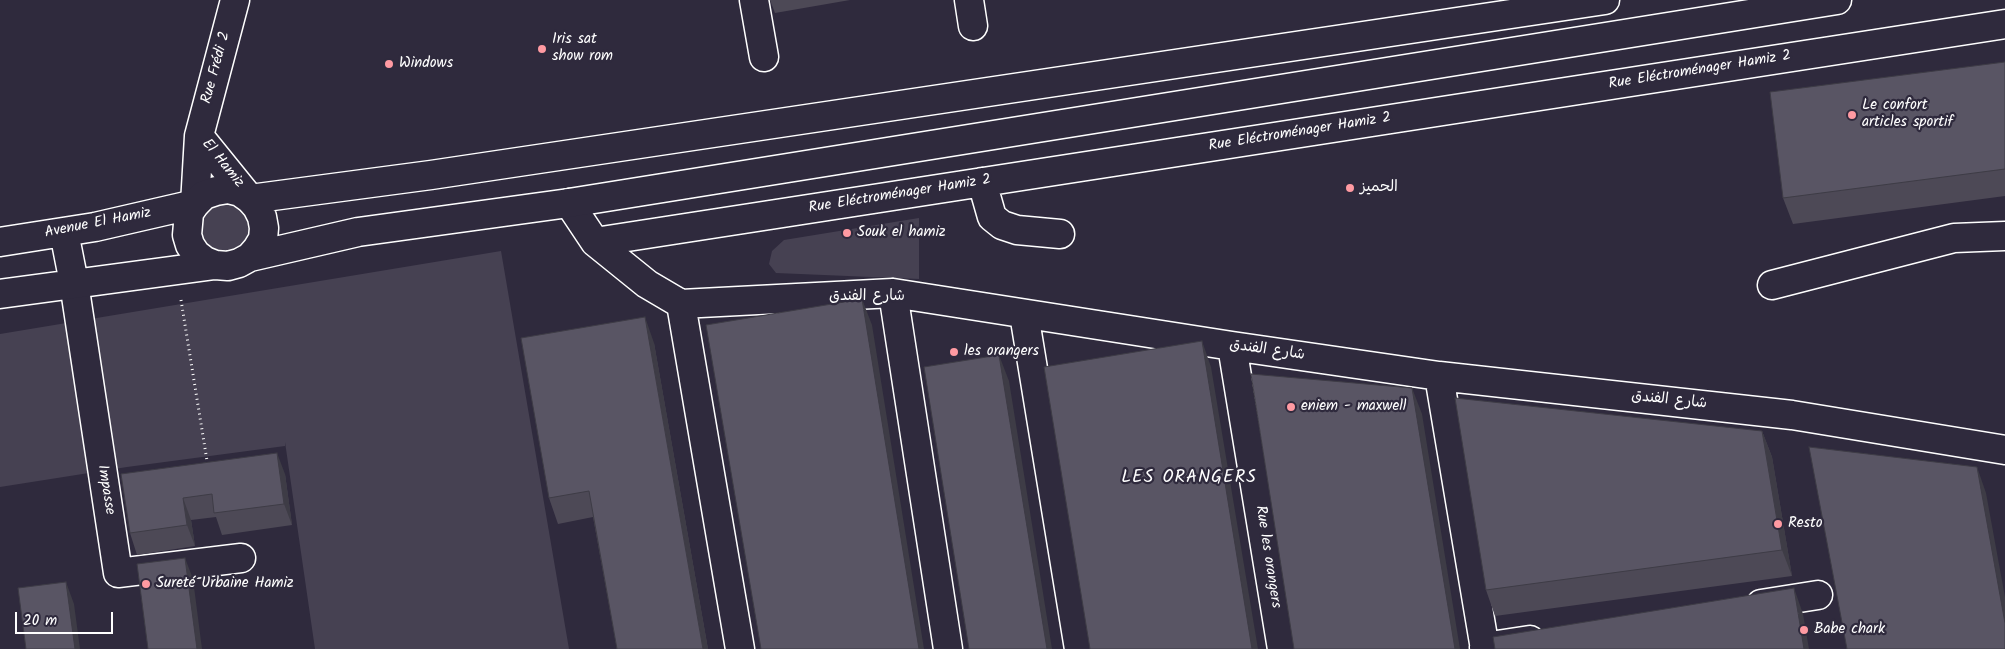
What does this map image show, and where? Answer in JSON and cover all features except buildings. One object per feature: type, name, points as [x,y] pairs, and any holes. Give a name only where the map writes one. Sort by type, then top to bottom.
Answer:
[{"type":"main road","name":"Rue Frédi 2","points":[[199,136],[235,0]]},
{"type":"main road","points":[[754,0],[764,57]]},
{"type":"main road","points":[[250,199],[441,174],[1605,0]]},
{"type":"main road","points":[[0,294],[215,265],[234,265],[250,258],[358,232],[569,202],[1836,0]]},
{"type":"main road","name":"Rue Eléctroménager Hamiz 2","points":[[595,242],[2003,26]]},
{"type":"main road","name":"El Hamiz","points":[[199,136],[250,199]]},
{"type":"main road","name":"El Hamiz","points":[[195,204],[199,136]]},
{"type":"main road","points":[[982,182],[992,217],[1002,225],[1017,230],[1060,234]]},
{"type":"main road","points":[[215,265],[196,254],[190,245],[187,235],[190,213],[195,204],[204,196],[216,190],[240,192],[250,199],[262,217],[263,239],[250,258]]},
{"type":"main road","points":[[569,202],[595,242],[647,284],[681,304],[740,649]]},
{"type":"main road","name":"Avenue El Hamiz","points":[[0,242],[95,227],[195,204]]},
{"type":"main road","points":[[64,232],[74,283]]},
{"type":"main road","points":[[1772,285],[1954,238],[2005,236]]},
{"type":"main road","name":"Impasse","points":[[74,283],[118,573],[241,558]]},
{"type":"main road","points":[[893,293],[948,649]]},
{"type":"main road","name":"شارع الفندق","points":[[681,304],[893,293],[1439,376],[1792,415],[2004,453]]},
{"type":"main road","points":[[1024,314],[1079,649]]},
{"type":"main road","name":"Rue les orangers","points":[[1232,346],[1282,649]]},
{"type":"main road","points":[[1439,376],[1484,648],[1553,636]]},
{"type":"main road","points":[[1740,607],[1818,595]]},
{"type":"path","points":[[176,270],[209,475]]},
{"type":"shaded area","points":[[229,203],[238,205],[245,210],[253,225],[246,249],[221,256],[206,247],[201,238],[201,221],[212,207]]},
{"type":"shaded area","points":[[919,218],[919,279],[776,273],[769,264],[772,251],[784,240]]},
{"type":"shaded area","points":[[501,251],[569,649],[315,649],[285,442],[285,446],[127,467],[0,487],[0,334]]},
{"type":"place","name":"Iris sat show rom","points":[[542,49]]},
{"type":"place","name":"Windows","points":[[389,64]]},
{"type":"place","name":"Le confort articles sportif","points":[[1852,115]]},
{"type":"place","name":"الحميز","points":[[1350,188]]},
{"type":"place","name":"Souk el hamiz","points":[[847,233]]},
{"type":"place","name":"les orangers","points":[[954,352]]},
{"type":"place","name":"eniem - maxwell","points":[[1291,407]]},
{"type":"place","name":"Resto","points":[[1778,524]]},
{"type":"place","name":"Sureté Urbaine Hamiz","points":[[146,584]]},
{"type":"place","name":"Babe chark","points":[[1804,630]]},
{"type":"district","name":"LES ORANGERS","points":[[1189,479]]}]
